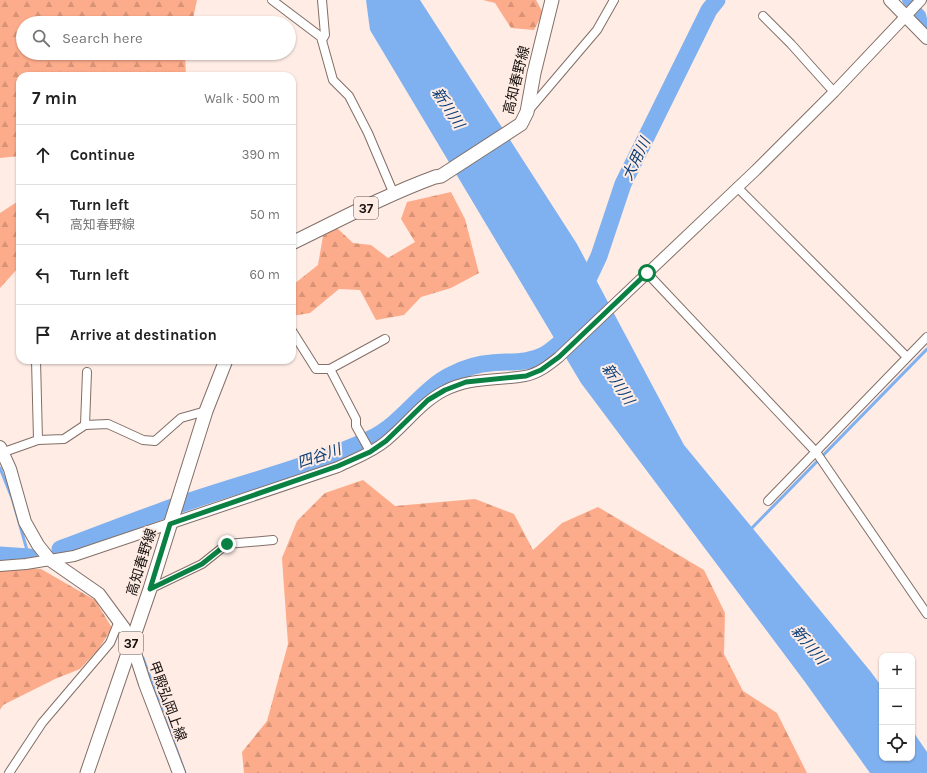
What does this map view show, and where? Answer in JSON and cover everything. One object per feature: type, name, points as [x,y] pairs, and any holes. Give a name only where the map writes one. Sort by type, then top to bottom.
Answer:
[{"type":"main road","points":[[890,0],[908,14],[927,38]]},
{"type":"main road","name":"高知春野線","points":[[296,241],[377,202],[393,192],[435,176],[441,176],[514,130],[521,124],[527,112],[549,2]]},
{"type":"main road","name":"高知春野線","points":[[87,773],[150,589],[171,518],[206,411],[224,364]]},
{"type":"main road","name":"甲殿弘岡上線","points":[[2,450],[25,522],[38,545],[50,560],[99,594],[119,621],[131,641],[145,684],[179,773]]},
{"type":"street","points":[[272,0],[295,16]]},
{"type":"street","points":[[322,0],[325,35],[322,40]]},
{"type":"street","points":[[527,112],[597,30],[614,0]]},
{"type":"street","points":[[0,566],[74,556],[171,518],[338,466],[368,448],[386,441],[428,400],[445,390],[466,382],[526,376],[541,370],[559,357],[737,187],[834,92],[920,1]]},
{"type":"street","points":[[764,16],[792,44],[834,92]]},
{"type":"street","points":[[296,17],[321,37],[333,80],[349,96],[368,133],[393,192]]},
{"type":"street","points":[[737,187],[907,356]]},
{"type":"street","points":[[647,273],[816,452],[927,614]]},
{"type":"street","points":[[296,337],[316,369],[330,369],[385,339]]},
{"type":"street","points":[[768,501],[927,337]]},
{"type":"street","points":[[36,364],[38,440]]},
{"type":"street","points":[[330,369],[356,419],[356,426],[368,448]]},
{"type":"street","points":[[85,425],[87,372]]},
{"type":"street","points":[[2,450],[38,440],[64,439],[85,425],[108,424],[143,440],[155,441],[181,418],[206,411]]},
{"type":"street","points":[[150,589],[202,564],[227,544],[273,540]]},
{"type":"street","points":[[9,773],[42,723],[110,643],[119,621]]},
{"type":"green space","points":[[0,0],[197,0],[194,16],[16,16],[16,60],[185,60],[186,72],[16,72],[16,156],[0,158]]},
{"type":"green space","points":[[483,0],[536,0],[543,13],[534,30],[511,28],[495,3]]},
{"type":"green space","points":[[451,192],[465,219],[479,273],[451,288],[421,297],[404,315],[376,320],[360,290],[339,289],[310,313],[296,315],[296,282],[318,265],[323,236],[337,228],[353,243],[371,245],[388,258],[415,242],[401,219],[407,202]]},
{"type":"green space","points":[[16,203],[16,270],[0,288],[0,213]]},
{"type":"green space","points":[[363,480],[395,506],[475,499],[514,514],[533,550],[562,523],[598,507],[704,570],[725,613],[724,654],[743,691],[777,713],[807,773],[244,773],[242,752],[267,721],[288,644],[282,558],[297,521],[325,493]]},
{"type":"green space","points":[[11,566],[41,569],[95,600],[112,628],[98,650],[80,669],[55,679],[3,705],[0,710],[0,568]]},
{"type":"water","name":"新川川","points":[[366,0],[420,0],[577,244],[684,445],[879,683],[879,761],[915,761],[915,734],[927,752],[927,773],[870,773],[805,682],[581,383],[370,30]]},
{"type":"waterway","name":"大用川","points":[[582,292],[599,256],[623,184],[709,10],[717,0]]},
{"type":"waterway","points":[[907,0],[921,15],[924,27],[927,29]]},
{"type":"waterway","name":"四谷川","points":[[60,549],[185,503],[292,469],[345,450],[382,432],[403,416],[432,388],[453,374],[481,364],[524,361],[538,358],[552,350],[574,330]]},
{"type":"waterway","points":[[749,531],[927,349]]},
{"type":"waterway","points":[[0,468],[12,498],[29,557]]},
{"type":"waterway","name":"四谷川","points":[[0,555],[29,557]]},
{"type":"waterway","points":[[143,658],[185,773]]},
{"type":"route","points":[[227,544],[202,564],[150,589],[170,524],[338,466],[370,452],[386,441],[428,400],[445,390],[466,382],[526,376],[541,370],[559,357],[647,273]]}]
